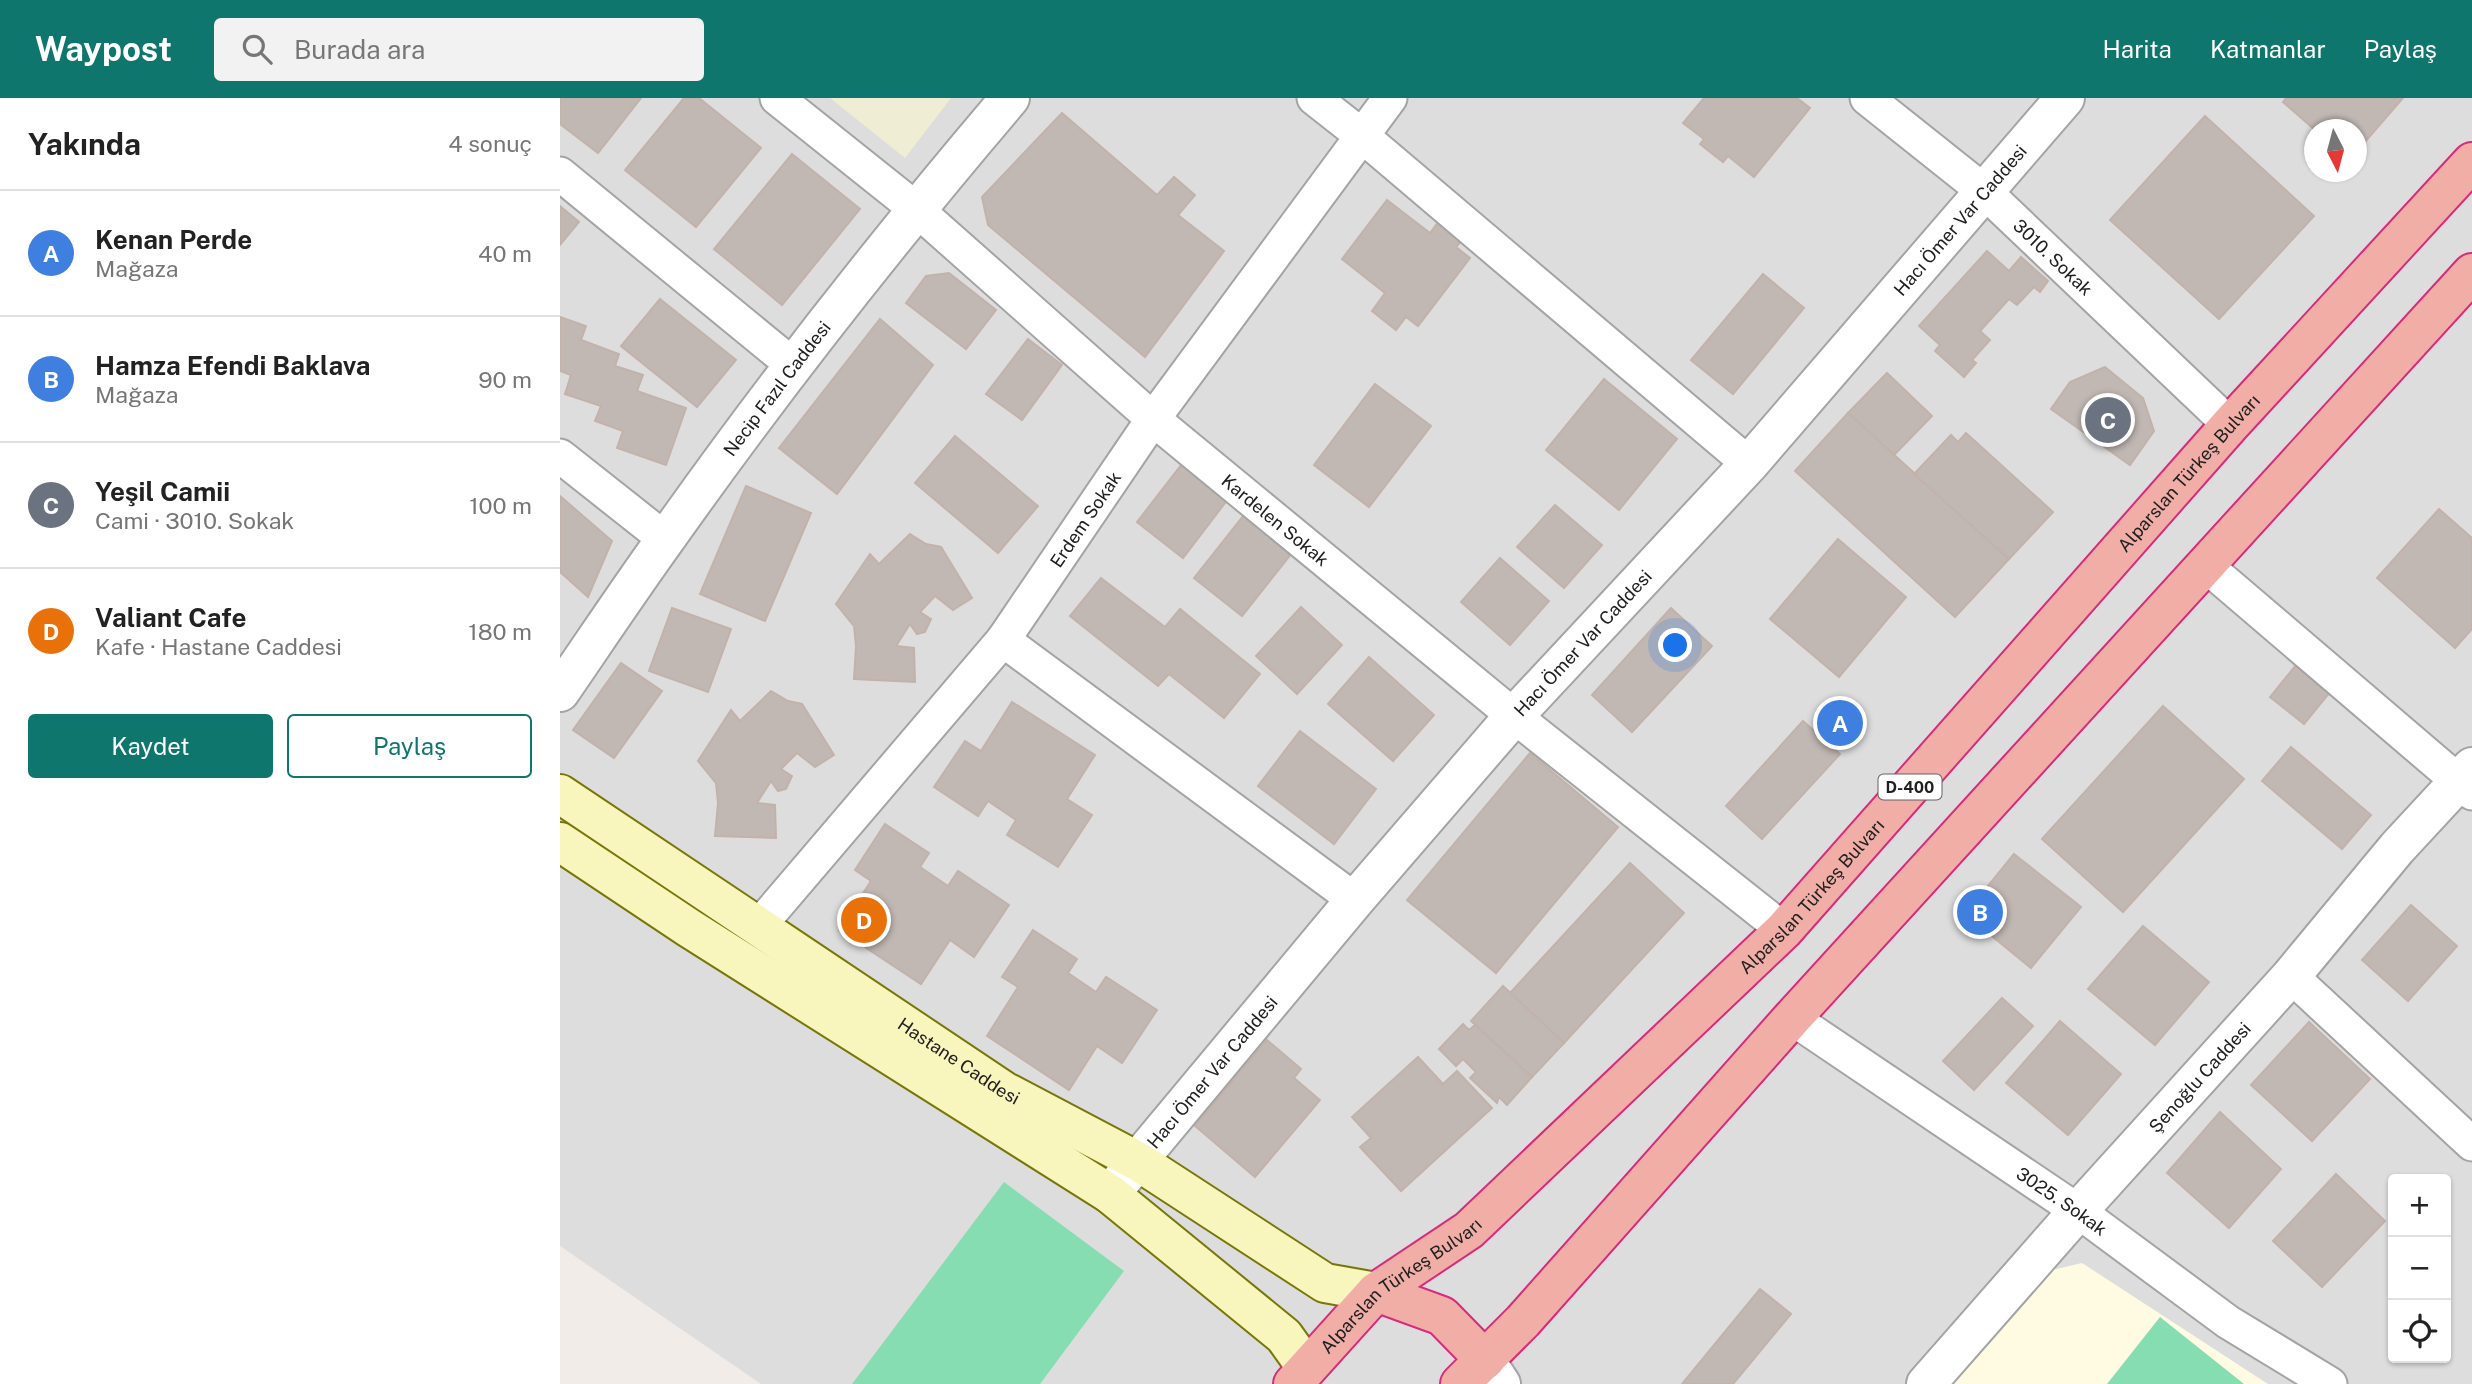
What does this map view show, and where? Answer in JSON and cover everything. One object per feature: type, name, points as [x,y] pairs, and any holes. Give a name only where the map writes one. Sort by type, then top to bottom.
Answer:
[{"type":"highway","name":"Alparslan Türkeş Bulvarı","points":[[1306,1378],[1376,1292],[1469,1230],[1784,930],[2230,425],[2472,162]]},
{"type":"highway","points":[[1376,1292],[1442,1316],[1482,1376],[1522,1321],[1792,1018],[2472,273]]},
{"type":"main road","name":"Hastane Caddesi","points":[[560,794],[1004,1091],[1139,1162],[1325,1283],[1376,1292]]},
{"type":"main road","name":"Hastane Caddesi","points":[[560,842],[701,935],[1110,1194],[1284,1336],[1306,1378]]},
{"type":"street","name":"Kardelen Sokak","points":[[777,98],[916,209],[1153,419],[1514,716],[1784,930]]},
{"type":"street","name":"Necip Fazıl Caddesi","points":[[560,692],[665,539],[794,366],[916,209],[1010,98]]},
{"type":"street","points":[[1314,98],[1749,464]]},
{"type":"street","name":"Erdem Sokak","points":[[759,926],[1003,640],[1153,419],[1390,98]]},
{"type":"street","name":"3010. Sokak","points":[[1867,98],[1985,192],[2230,425]]},
{"type":"street","name":"Hacı Ömer Var Caddesi","points":[[1110,1194],[1355,900],[1514,716],[1749,464],[2065,98]]},
{"type":"street","points":[[560,174],[794,366]]},
{"type":"street","points":[[560,456],[665,539]]},
{"type":"street","points":[[2204,565],[2468,781]]},
{"type":"street","points":[[1003,640],[1355,900]]},
{"type":"street","name":"Şenoğlu Caddesi","points":[[1926,1384],[2291,976],[2397,848],[2468,781]]},
{"type":"street","points":[[2291,976],[2472,1144]]},
{"type":"street","name":"3025. Sokak","points":[[1792,1018],[2078,1211],[2228,1322],[2330,1384]]},
{"type":"shaded area","points":[[560,98],[2472,98],[2472,1384],[761,1384],[560,1246]]},
{"type":"shaded area","points":[[830,98],[951,98],[905,158]]},
{"type":"shaded area","points":[[2082,1263],[2268,1384],[1954,1384],[2044,1272]]},
{"type":"green space","points":[[1004,1182],[1124,1271],[1040,1384],[852,1384]]},
{"type":"green space","points":[[2160,1317],[2244,1384],[2107,1384]]},
{"type":"building","points":[[560,98],[641,98],[598,153],[560,124]]},
{"type":"building","points":[[684,98],[699,98],[761,148],[696,227],[625,170]]},
{"type":"building","points":[[1704,98],[1797,98],[1810,108],[1754,177],[1728,156],[1723,162],[1700,144],[1704,139],[1683,123]]},
{"type":"building","points":[[2286,98],[2403,98],[2367,139],[2367,119],[2304,120],[2283,102]]},
{"type":"building","points":[[1062,113],[1157,195],[1174,177],[1195,195],[1178,215],[1224,251],[1145,357],[988,225],[982,197]]},
{"type":"building","points":[[2205,116],[2314,216],[2219,319],[2110,220]]},
{"type":"building","points":[[792,154],[860,209],[782,305],[714,249]]},
{"type":"building","points":[[1387,200],[1430,233],[1442,217],[1466,235],[1456,247],[1470,258],[1418,326],[1406,317],[1396,330],[1372,311],[1385,293],[1342,259]]},
{"type":"building","points":[[560,206],[579,222],[560,245]]},
{"type":"building","points":[[1987,251],[2009,271],[2021,257],[2048,281],[2040,292],[2034,287],[2017,305],[2009,299],[1980,331],[1990,340],[1972,360],[1976,363],[1964,377],[1935,351],[1940,345],[1919,326]]},
{"type":"building","points":[[949,273],[996,310],[966,349],[906,303],[926,276]]},
{"type":"building","points":[[1763,274],[1804,308],[1733,394],[1691,360]]},
{"type":"building","points":[[660,299],[736,360],[697,407],[621,346]]},
{"type":"building","points":[[560,317],[586,326],[581,340],[619,354],[615,366],[643,375],[637,391],[686,408],[666,465],[617,448],[623,431],[595,421],[601,406],[565,394],[571,375],[560,371]]},
{"type":"building","points":[[880,319],[933,365],[837,494],[779,448]]},
{"type":"building","points":[[1028,339],[1062,365],[1022,420],[986,394]]},
{"type":"building","points":[[2105,367],[2143,398],[2154,431],[2130,465],[2051,409],[2070,382]]},
{"type":"building","points":[[1887,373],[1932,416],[1894,455],[1848,413]]},
{"type":"building","points":[[1604,379],[1677,439],[1619,510],[1546,450]]},
{"type":"building","points":[[1375,384],[1431,426],[1369,507],[1314,465]]},
{"type":"building","points":[[1848,413],[2009,559],[1955,617],[1795,471]]},
{"type":"building","points":[[1966,433],[2053,512],[2009,559],[1914,474],[1951,435],[1958,442]]},
{"type":"building","points":[[955,436],[1038,506],[998,553],[915,483]]},
{"type":"building","points":[[1182,464],[1228,499],[1183,558],[1137,522]]},
{"type":"building","points":[[746,486],[811,513],[765,621],[700,594]]},
{"type":"building","points":[[560,496],[612,541],[588,597],[560,572]]},
{"type":"building","points":[[1555,505],[1602,545],[1564,588],[1517,547]]},
{"type":"building","points":[[2439,509],[2472,538],[2472,629],[2455,648],[2377,578]]},
{"type":"building","points":[[1244,515],[1292,553],[1242,616],[1194,578]]},
{"type":"building","points":[[910,534],[926,544],[941,547],[972,598],[953,610],[935,596],[920,612],[931,619],[925,632],[917,634],[910,624],[896,646],[914,648],[915,682],[854,679],[854,626],[836,604],[870,554],[879,564]]},
{"type":"building","points":[[1838,539],[1906,597],[1839,677],[1770,619]]},
{"type":"building","points":[[1500,558],[1549,601],[1510,645],[1461,602]]},
{"type":"building","points":[[1101,578],[1165,627],[1180,609],[1260,674],[1224,718],[1169,674],[1158,686],[1070,616]]},
{"type":"building","points":[[1301,607],[1342,645],[1297,694],[1256,656]]},
{"type":"building","points":[[672,608],[731,629],[708,692],[649,671]]},
{"type":"building","points":[[1671,608],[1712,646],[1632,732],[1592,695]]},
{"type":"building","points":[[1369,657],[1434,715],[1393,761],[1328,704]]},
{"type":"building","points":[[2301,659],[2335,686],[2304,724],[2270,697]]},
{"type":"building","points":[[621,663],[662,691],[614,758],[573,730]]},
{"type":"building","points":[[771,691],[788,701],[802,704],[834,755],[815,767],[797,753],[781,769],[792,776],[786,789],[778,791],[771,781],[757,803],[775,805],[776,838],[715,836],[718,803],[716,783],[698,761],[731,710],[740,721]]},
{"type":"building","points":[[1012,702],[1095,755],[1067,799],[1092,815],[1058,867],[1007,835],[1016,820],[988,801],[978,816],[934,787],[965,741],[981,751]]},
{"type":"building","points":[[2163,706],[2244,779],[2123,912],[2042,839]]},
{"type":"building","points":[[1803,721],[1840,754],[1762,839],[1726,806]]},
{"type":"building","points":[[1300,731],[1376,789],[1334,844],[1258,786]]},
{"type":"building","points":[[2291,747],[2371,815],[2342,849],[2262,781]]},
{"type":"building","points":[[1530,753],[1618,827],[1496,973],[1407,900]]},
{"type":"building","points":[[885,824],[929,853],[920,867],[948,886],[958,871],[1009,905],[974,957],[950,940],[921,984],[839,930],[871,881],[855,870]]},
{"type":"building","points":[[2014,854],[2081,907],[2031,968],[1965,914]]},
{"type":"building","points":[[1630,863],[1684,913],[1564,1043],[1510,993]]},
{"type":"building","points":[[2411,905],[2457,946],[2408,1001],[2362,960]]},
{"type":"building","points":[[2143,926],[2209,982],[2155,1045],[2088,989]]},
{"type":"building","points":[[1033,930],[1077,959],[1068,973],[1096,992],[1106,977],[1157,1010],[1122,1063],[1097,1046],[1069,1090],[987,1036],[1018,987],[1002,977]]},
{"type":"building","points":[[1503,986],[1564,1043],[1532,1077],[1471,1021]]},
{"type":"building","points":[[2002,998],[2033,1026],[1974,1090],[1943,1061]]},
{"type":"building","points":[[2060,1021],[2121,1074],[2068,1135],[2006,1083]]},
{"type":"building","points":[[2309,1022],[2370,1079],[2312,1141],[2251,1085]]},
{"type":"building","points":[[1463,1024],[1469,1030],[1475,1025],[1532,1077],[1507,1105],[1499,1097],[1497,1103],[1470,1078],[1476,1072],[1463,1059],[1456,1066],[1439,1049]]},
{"type":"building","points":[[1267,1040],[1301,1069],[1294,1078],[1320,1100],[1255,1177],[1195,1126]]},
{"type":"building","points":[[1418,1057],[1443,1084],[1457,1071],[1492,1108],[1401,1191],[1360,1147],[1371,1138],[1352,1117]]},
{"type":"building","points":[[2220,1112],[2281,1169],[2229,1228],[2167,1173]]},
{"type":"building","points":[[2336,1174],[2385,1221],[2322,1287],[2273,1241]]},
{"type":"building","points":[[1760,1289],[1791,1314],[1733,1384],[1682,1384]]},
{"type":"place","name":"Yeşil Camii","points":[[2108,420]]},
{"type":"place","name":"Kenan Perde","points":[[1840,723]]},
{"type":"place","name":"Hamza Efendi Baklava","points":[[1980,912]]},
{"type":"place","name":"Valiant Cafe","points":[[864,920]]}]
